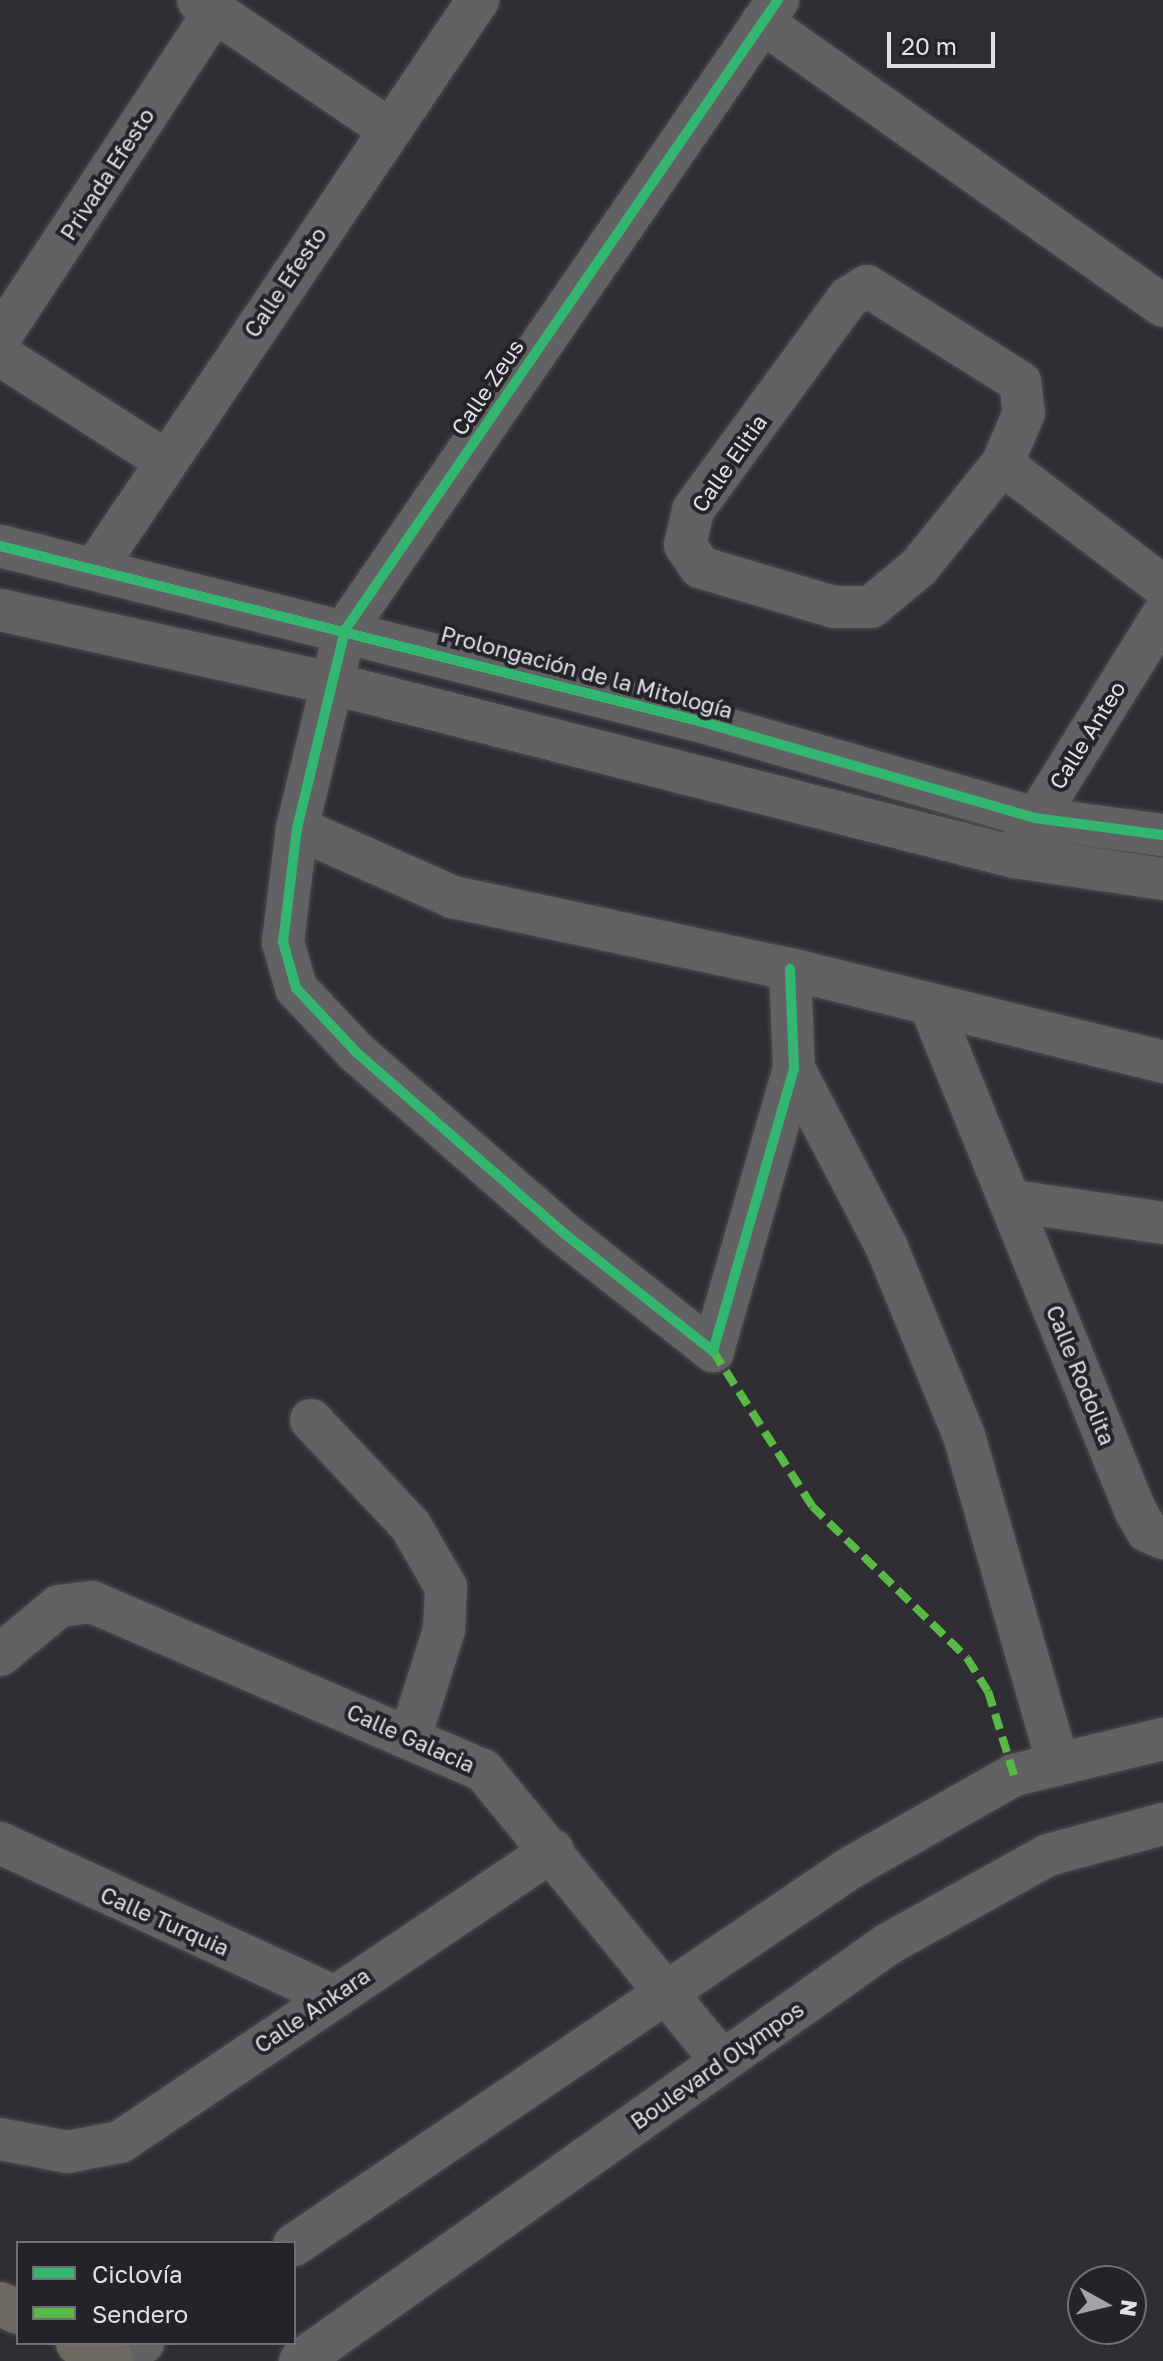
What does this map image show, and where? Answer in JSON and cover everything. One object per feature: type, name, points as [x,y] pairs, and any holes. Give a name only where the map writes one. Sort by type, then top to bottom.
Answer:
[{"type":"main road","points":[[82,2345],[115,2361]]},
{"type":"street","name":"Calle Efesto","points":[[96,567],[387,128],[478,0]]},
{"type":"street","name":"Privada Efesto","points":[[0,337],[206,6],[387,128]]},
{"type":"street","points":[[770,11],[1163,306]]},
{"type":"street","name":"Calle Zeus","points":[[770,11],[345,630],[297,828],[283,942],[296,988],[318,1015],[561,1231],[713,1351],[794,1069]]},
{"type":"street","name":"Calle Elitia","points":[[867,286],[1020,382],[1024,413],[1002,464],[919,567],[888,599],[859,610],[700,567],[685,545],[693,510],[848,298],[867,286]]},
{"type":"street","points":[[0,355],[166,461]]},
{"type":"street","points":[[1002,464],[1163,586]]},
{"type":"street","name":"Prolongación de la Mitología","points":[[0,546],[345,630],[1035,818],[1163,835]]},
{"type":"street","points":[[0,610],[330,683],[1014,857],[1163,879]]},
{"type":"street","name":"Calle Anteo","points":[[1014,857],[1035,818],[1163,615]]},
{"type":"street","points":[[297,828],[453,897],[790,969],[931,1007],[1163,1062]]},
{"type":"street","points":[[790,969],[794,1069],[887,1248],[964,1436],[1057,1760]]},
{"type":"street","name":"Calle Rodolita","points":[[931,1007],[1013,1201],[1135,1510],[1147,1531],[1163,1538]]},
{"type":"street","points":[[1013,1201],[1163,1223]]},
{"type":"street","points":[[311,1420],[410,1525],[446,1587],[444,1630],[410,1737]]},
{"type":"street","name":"Calle Galacia","points":[[0,1655],[59,1606],[92,1602],[483,1770],[553,1850],[722,2061]]},
{"type":"street","points":[[296,2244],[361,2206],[663,1989],[850,1868],[1014,1775],[1057,1760],[1163,1739]]},
{"type":"street","name":"Boulevard Olympos","points":[[300,2361],[888,1944],[1048,1855],[1163,1824]]},
{"type":"street","name":"Calle Turquia","points":[[0,1843],[331,1995]]},
{"type":"street","name":"Calle Ankara","points":[[0,2139],[67,2152],[120,2142],[331,1995],[553,1850]]},
{"type":"street","points":[[115,2361],[140,2345]]},
{"type":"marked path","points":[[713,1351],[812,1506],[967,1658],[988,1691],[1014,1775]]},
{"type":"cycle path","points":[[778,0],[345,630],[297,828],[283,942],[296,988],[356,1052],[561,1231],[713,1351],[794,1069],[790,969]]},
{"type":"cycle path","points":[[0,546],[706,723],[1035,818],[1163,835]]}]
